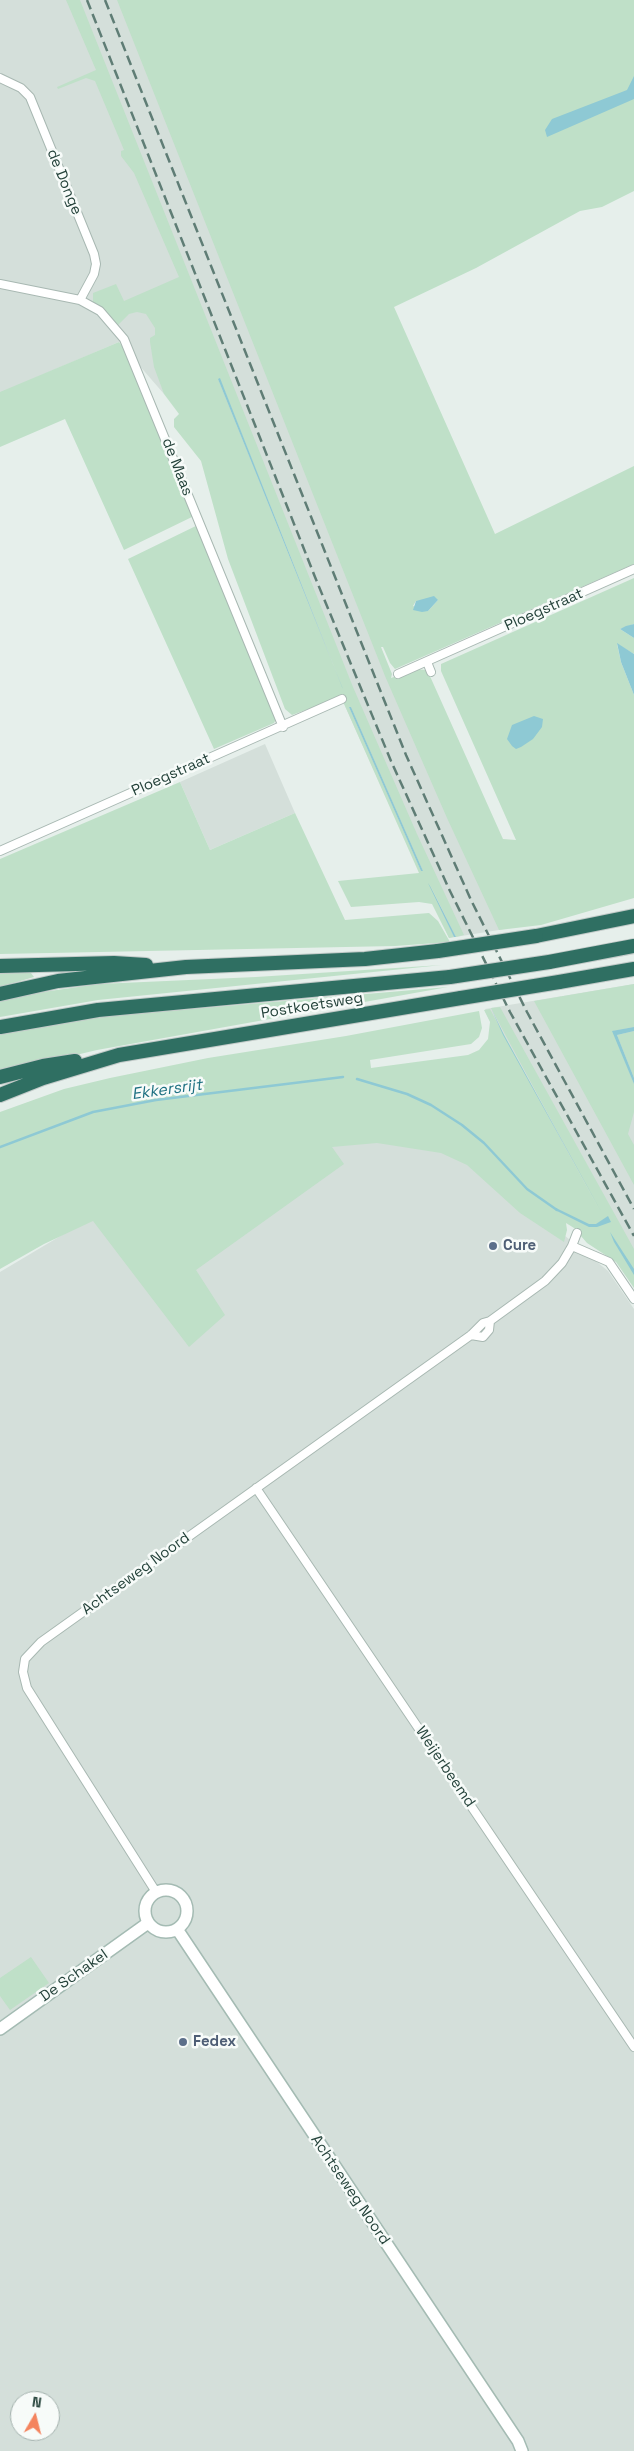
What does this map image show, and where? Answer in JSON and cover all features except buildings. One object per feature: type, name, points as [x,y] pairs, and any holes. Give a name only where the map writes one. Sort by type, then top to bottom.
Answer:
[{"type":"highway","points":[[0,994],[58,982],[186,967],[365,959],[438,952],[536,936],[634,916]]},
{"type":"highway","name":"Postkoetsweg","points":[[0,1027],[98,1010],[256,997],[450,977],[549,962],[634,946]]},
{"type":"highway","points":[[0,966],[114,963],[186,967]]},
{"type":"highway","name":"Postkoetsweg","points":[[0,1095],[43,1078],[119,1055],[634,969]]},
{"type":"highway","points":[[0,1077],[43,1066],[119,1055]]},
{"type":"street","name":"de Donge","points":[[0,78],[21,88],[30,97],[94,254],[96,264],[94,274],[80,300]]},
{"type":"street","name":"de Maas","points":[[0,284],[80,300],[100,311],[124,339],[283,726]]},
{"type":"street","name":"Ploegstraat","points":[[398,674],[634,570]]},
{"type":"street","points":[[427,662],[431,672]]},
{"type":"street","name":"Ploegstraat","points":[[0,851],[342,699]]},
{"type":"street","name":"Achtseweg Noord","points":[[156,1892],[27,1688],[23,1672],[25,1659],[41,1642],[470,1335],[483,1323],[490,1321],[555,1272],[572,1246],[577,1233]]},
{"type":"street","points":[[572,1246],[609,1262],[634,1299]]},
{"type":"street","name":"Weijerbeemd","points":[[256,1488],[634,2046]]},
{"type":"street","points":[[170,1890],[182,1898],[187,1911],[186,1918],[177,1929],[164,1932],[148,1923],[145,1909],[146,1903],[156,1892],[170,1890]]},
{"type":"street","name":"De Schakel","points":[[0,2028],[148,1923]]},
{"type":"street","name":"Achtseweg Noord","points":[[177,1929],[513,2434],[522,2451]]},
{"type":"shaded area","points":[[0,0],[126,0],[385,665],[505,929],[449,938],[341,697],[214,376],[164,394],[119,342],[0,393]]},
{"type":"shaded area","points":[[265,744],[295,813],[210,850],[180,782]]},
{"type":"shaded area","points":[[634,984],[634,1284],[485,1009]]},
{"type":"shaded area","points":[[392,1139],[471,1159],[608,1271],[634,1309],[634,2451],[0,2451],[0,1272],[99,1213],[305,1147]]},
{"type":"green space","points":[[66,0],[80,0],[353,687],[417,834],[464,935],[456,937],[429,883],[454,937],[449,938],[432,904],[419,902],[351,907],[338,881],[419,873],[341,697],[292,715],[285,709],[228,559],[201,461],[174,427],[174,419],[179,414],[164,394],[154,367],[150,338],[155,335],[155,328],[146,314],[137,312],[129,314],[118,325],[93,302],[93,293],[116,284],[124,301],[179,277],[134,173],[121,156],[121,151],[124,150],[95,81],[86,78],[58,89],[57,87],[96,70]],"holes":[[[218,379],[220,379],[343,689]],[[349,707],[351,707],[423,871],[421,871]]]},
{"type":"green space","points":[[117,0],[634,0],[634,191],[602,207],[580,211],[476,268],[394,307],[495,534],[634,466],[634,564],[395,669],[390,663],[383,647],[381,647],[392,674],[391,678],[417,669],[425,670],[429,674],[503,839],[516,840],[441,671],[441,664],[634,578],[634,624],[620,629],[634,638],[634,654],[617,644],[621,662],[634,695],[634,898],[541,925],[499,930],[447,818],[385,676]],"holes":[[[438,600],[428,611],[413,606],[416,601]]]},
{"type":"green space","points":[[119,342],[127,353],[194,516],[124,550],[65,419],[0,447],[0,392]]},
{"type":"green space","points":[[202,523],[276,719],[274,723],[214,749],[128,559]]},
{"type":"green space","points":[[180,782],[210,850],[295,813],[345,920],[429,913],[438,921],[450,942],[395,946],[0,954],[0,859]]},
{"type":"green space","points":[[442,965],[98,1000],[0,1017],[0,1000],[99,984],[256,977]]},
{"type":"green space","points":[[0,973],[31,973],[34,977],[0,987]]},
{"type":"green space","points":[[634,984],[634,1027],[613,1031],[634,1084],[634,1112],[628,1134],[634,1145],[634,1185],[534,1001]]},
{"type":"green space","points":[[448,987],[97,1050],[0,1073],[0,1034],[34,1026],[98,1017]]},
{"type":"green space","points":[[500,1007],[634,1249],[634,1288],[616,1262],[587,1243],[574,1228],[566,1223],[567,1230],[564,1242],[520,1213],[467,1165],[441,1153],[377,1143],[332,1147],[344,1164],[196,1270],[225,1315],[189,1347],[93,1221],[44,1244],[0,1269],[0,1112],[64,1089],[110,1078],[208,1058],[346,1036],[479,1011],[482,1028],[479,1037],[471,1044],[370,1060],[371,1068],[468,1055],[479,1050],[488,1039],[490,1022],[484,1010],[490,1009],[601,1213],[491,1008]]},
{"type":"green space","points":[[634,1031],[634,1078],[617,1035]]},
{"type":"green space","points":[[31,1957],[49,1983],[10,2010],[0,1996],[0,1978]]},
{"type":"water","points":[[634,76],[634,99],[547,137],[545,130],[552,119],[627,90]]},
{"type":"water","points":[[220,378],[333,664],[218,379]]},
{"type":"water","points":[[434,596],[438,600],[428,611],[413,610],[416,601]]},
{"type":"water","points":[[634,624],[634,638],[620,629],[626,626]]},
{"type":"water","points":[[617,643],[634,654],[634,695],[621,662]]},
{"type":"water","points":[[349,707],[351,707],[423,871],[421,871]]},
{"type":"water","points":[[534,716],[543,719],[542,727],[533,739],[516,749],[507,739],[512,725]]},
{"type":"water","points":[[428,883],[430,886],[456,937],[454,937]]},
{"type":"water","points":[[491,1008],[504,1035],[602,1213],[503,1035]]},
{"type":"water","points":[[634,1027],[634,1031],[617,1035],[634,1078],[634,1084],[612,1031]]},
{"type":"water","points":[[556,1208],[589,1224],[596,1224],[608,1216],[611,1222],[597,1227],[589,1227],[555,1210]]},
{"type":"water","points":[[610,1232],[634,1269],[634,1275],[614,1242]]},
{"type":"waterway","name":"Ekkersrijt","points":[[0,1147],[93,1112],[156,1100],[343,1077]]},
{"type":"waterway","name":"Ekkersrijt","points":[[357,1079],[407,1094],[431,1105],[462,1125],[484,1143],[527,1189],[557,1210]]},
{"type":"railway","points":[[87,0],[315,577],[391,761],[449,889],[510,1012],[634,1236]]},
{"type":"railway","points":[[105,0],[406,755],[471,900],[527,1012],[634,1209]]},
{"type":"place","name":"Cure","points":[[493,1246]]},
{"type":"place","name":"Fedex","points":[[183,2042]]}]
